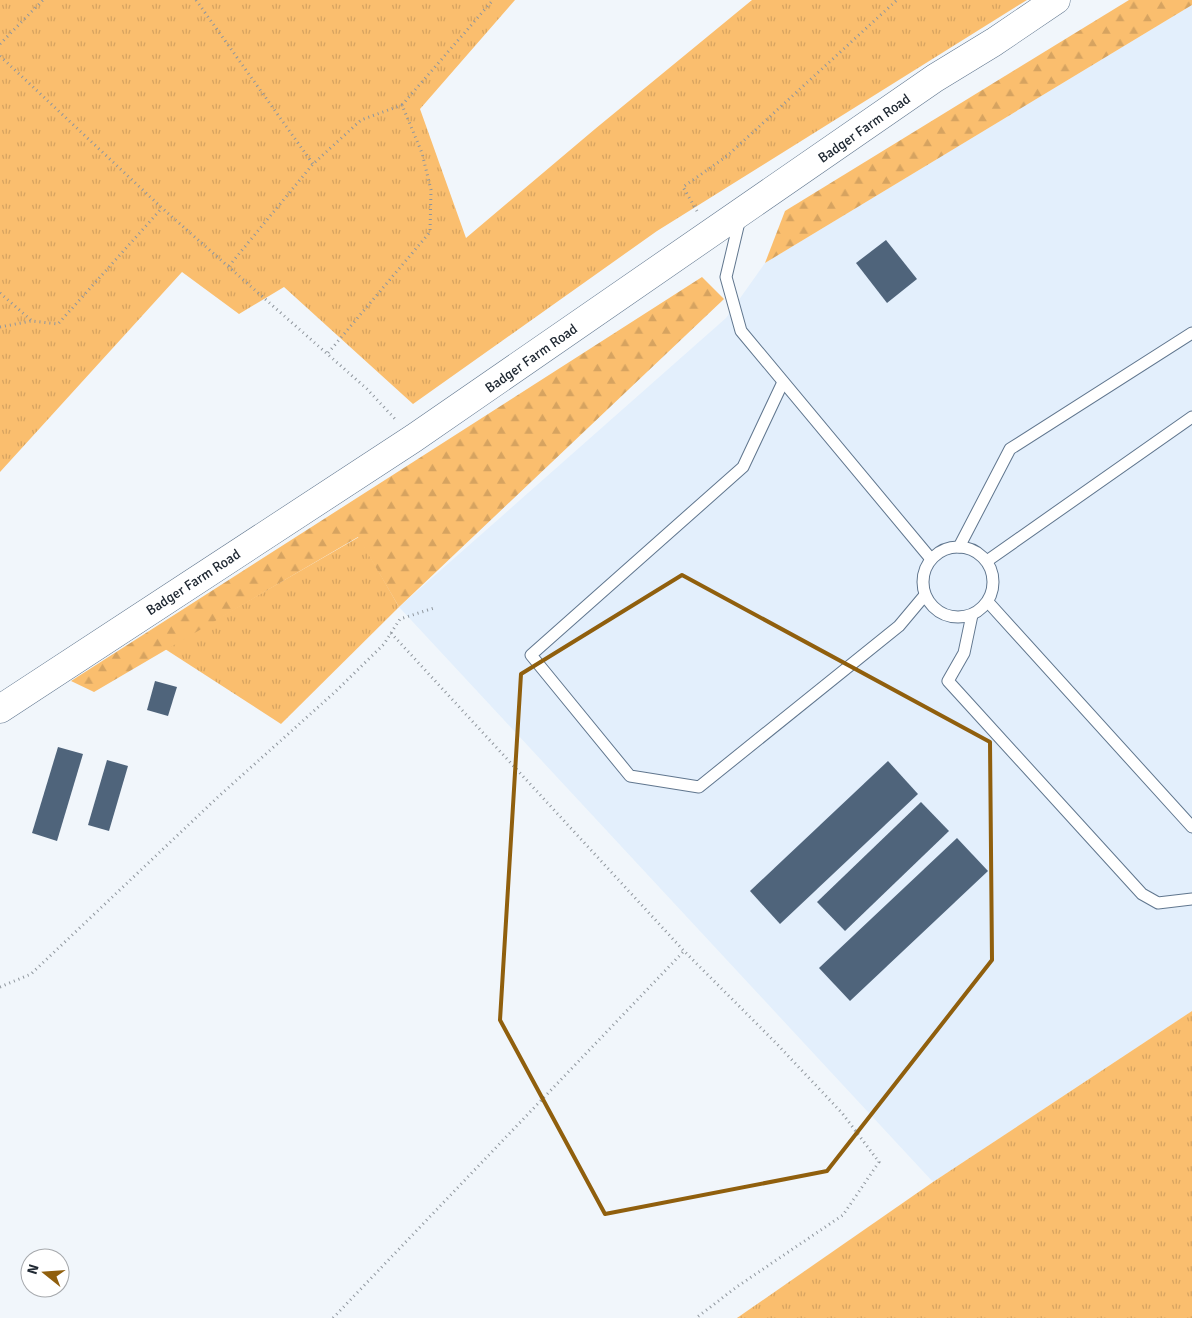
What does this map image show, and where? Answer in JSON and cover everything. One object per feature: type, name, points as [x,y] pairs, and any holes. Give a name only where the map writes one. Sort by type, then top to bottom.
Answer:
[{"type":"main road","name":"Badger Farm Road","points":[[0,709],[414,438],[935,78],[994,42],[1056,0]]},
{"type":"lane","points":[[741,213],[726,277],[741,331],[931,559]]},
{"type":"lane","points":[[960,547],[1010,449],[1192,333]]},
{"type":"lane","points":[[783,382],[743,467],[531,655],[630,776],[699,787],[899,626],[925,595]]},
{"type":"lane","points":[[987,561],[1192,417]]},
{"type":"lane","points":[[960,547],[980,554],[987,561],[992,571],[994,582],[988,602],[972,615],[954,617],[944,615],[936,610],[925,595],[923,586],[924,576],[931,559],[938,552],[948,548],[960,547]]},
{"type":"lane","points":[[988,602],[1192,827]]},
{"type":"lane","points":[[972,615],[964,653],[948,682],[1142,894],[1158,903],[1192,899]]},
{"type":"path","points":[[0,44],[43,0]]},
{"type":"path","points":[[196,0],[313,164]]},
{"type":"path","points":[[229,266],[313,164],[360,120],[402,106],[493,0]]},
{"type":"path","points":[[710,235],[683,186],[728,156],[896,0]]},
{"type":"path","points":[[0,56],[162,208],[328,353],[367,389],[414,438]]},
{"type":"path","points":[[328,353],[430,232],[431,190],[422,153],[402,106]]},
{"type":"path","points":[[0,328],[32,321],[58,324],[162,208]]},
{"type":"path","points":[[0,293],[32,321]]},
{"type":"path","points":[[0,987],[31,974],[219,796],[335,692],[384,644],[400,620],[434,608]]},
{"type":"path","points":[[392,633],[684,951],[842,1112],[879,1162],[843,1214],[738,1286],[696,1318]]},
{"type":"path","points":[[332,1318],[684,951]]},
{"type":"highlighted area","points":[[682,575],[990,742],[992,960],[827,1171],[605,1214],[500,1020],[521,674]]},
{"type":"shaded area","points":[[1192,5],[1192,1011],[933,1182],[399,607],[726,318],[765,263]]},
{"type":"green space","points":[[0,0],[515,0],[420,109],[466,238],[752,0],[1027,0],[657,231],[413,404],[284,287],[239,314],[182,272],[0,472]]},
{"type":"green space","points":[[1129,0],[1192,0],[1192,5],[765,263],[785,211]]},
{"type":"green space","points":[[702,277],[724,299],[399,607],[358,537],[94,692],[71,681]]},
{"type":"green space","points":[[359,537],[399,607],[281,724],[165,649]]},
{"type":"green space","points":[[1192,1011],[1192,1318],[737,1318],[933,1182]]},
{"type":"building","points":[[886,240],[917,279],[887,303],[856,263]]},
{"type":"building","points":[[155,681],[177,687],[168,716],[147,710]]},
{"type":"building","points":[[58,747],[83,754],[57,841],[32,833]]},
{"type":"building","points":[[107,760],[128,766],[109,831],[88,825]]},
{"type":"building","points":[[888,761],[918,794],[780,924],[750,891]]},
{"type":"building","points":[[921,802],[949,831],[845,931],[817,902]]},
{"type":"building","points":[[957,838],[988,871],[850,1001],[819,968]]}]
